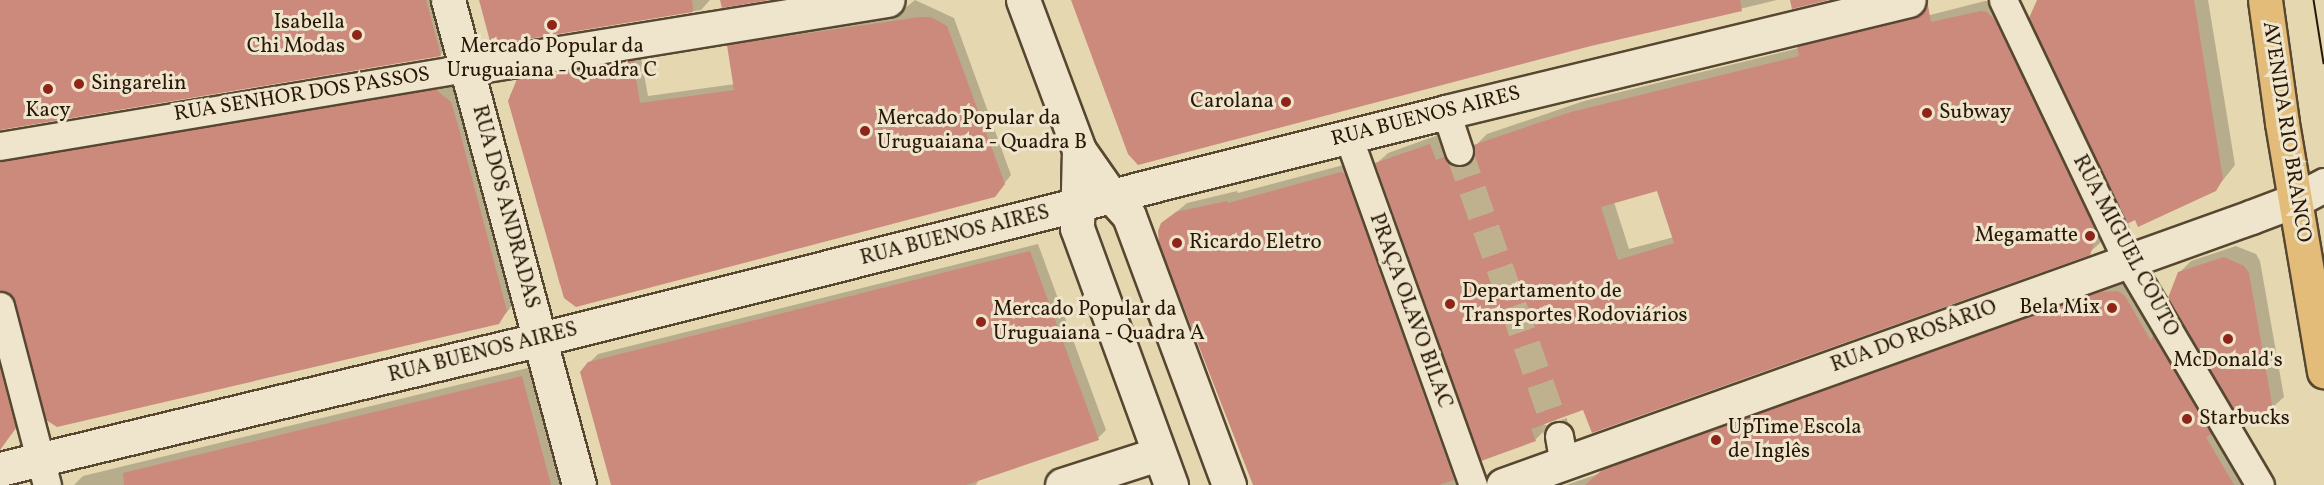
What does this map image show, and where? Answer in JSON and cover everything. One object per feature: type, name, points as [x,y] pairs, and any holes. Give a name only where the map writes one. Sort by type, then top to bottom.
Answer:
[{"type":"main road","name":"AVENIDA RIO BRANCO","points":[[2265,0],[2282,123],[2310,193],[2324,371]]},
{"type":"street","name":"RUA DOS ANDRADAS","points":[[448,0],[579,485]]},
{"type":"street","name":"RUA SENHOR DOS PASSOS","points":[[0,146],[888,0]]},
{"type":"street","points":[[1023,0],[1079,150],[1112,197],[1129,216],[1229,485]]},
{"type":"street","name":"RUA BUENOS AIRES","points":[[0,469],[44,473],[541,339],[1348,136],[1909,0]]},
{"type":"street","name":"RUA MIGUEL COUTO","points":[[2003,0],[2127,260],[2260,485]]},
{"type":"street","points":[[1446,112],[1459,151]]},
{"type":"street","name":"PRAÇA OLAVO BILAC","points":[[1348,136],[1473,485]]},
{"type":"street","points":[[1079,150],[1077,228],[1171,485]]},
{"type":"street","name":"RUA DO ROSÁRIO","points":[[1503,485],[1561,450],[2127,260],[2310,193]]},
{"type":"street","points":[[0,306],[44,473]]},
{"type":"street","points":[[1062,485],[1158,454]]},
{"type":"building","points":[[0,0],[426,0],[441,56],[0,130]]},
{"type":"building","name":"Mercado Popular da Uruguaiana - Quadra C","points":[[479,0],[692,0],[693,12],[491,45]]},
{"type":"building","points":[[720,0],[770,0],[722,8]]},
{"type":"building","points":[[1071,0],[1740,0],[1742,11],[1591,46],[1138,165],[1128,154]]},
{"type":"building","points":[[1790,0],[1829,0],[1792,9]]},
{"type":"building","points":[[1927,0],[1931,22],[1981,11],[1987,12],[1995,20],[2099,238],[2095,240],[2090,255],[1592,433],[1583,410],[1531,429],[1536,441],[1481,461],[1375,163],[1430,144],[1436,160],[1444,157],[1455,166],[1463,166],[1470,162],[1474,155],[1474,145],[1571,112],[1799,56],[1797,46],[1914,18],[1922,13]],"holes":[[[1657,191],[1674,243],[1618,260],[1601,207]]]},
{"type":"building","points":[[2037,0],[2194,0],[2223,179],[2216,191],[2138,227],[2135,220],[2127,224],[2029,18]]},
{"type":"building","points":[[931,17],[947,26],[1005,184],[995,197],[576,307],[564,298],[508,101],[517,79],[633,60],[640,103],[734,90],[727,45]]},
{"type":"building","points":[[435,89],[451,102],[458,125],[507,311],[499,324],[57,427],[46,420],[15,302],[11,295],[0,291],[0,161]]},
{"type":"building","points":[[1341,172],[1345,174],[1454,480],[1439,485],[1253,485],[1159,244],[1158,231],[1161,223],[1176,212],[1227,201],[1228,203]]},
{"type":"building","points":[[1030,251],[1099,440],[966,485],[611,485],[580,372],[588,362]]},
{"type":"building","points":[[2224,257],[2244,266],[2249,273],[2273,410],[2241,422],[2168,298],[2178,272]]},
{"type":"building","points":[[2118,291],[2125,296],[2151,341],[2153,335],[2212,434],[2206,437],[2234,485],[1585,485],[1602,470],[2097,292]]},
{"type":"building","points":[[0,368],[16,428],[0,450]]},
{"type":"building","points":[[522,376],[551,485],[124,485],[123,473]]},
{"type":"tunnel","points":[[1459,151],[1559,436]]},
{"type":"tram line","points":[[2314,0],[2324,63]]},
{"type":"place","name":"Mercado Popular da Uruguaiana - Quadra C","points":[[552,25]]},
{"type":"place","name":"Isabella Chi Modas","points":[[357,35]]},
{"type":"place","name":"Singarelin","points":[[79,84]]},
{"type":"place","name":"Kacy","points":[[48,89]]},
{"type":"place","name":"Carolana","points":[[1286,102]]},
{"type":"place","name":"Subway","points":[[1927,113]]},
{"type":"place","name":"Mercado Popular da Uruguaiana - Quadra B","points":[[865,131]]},
{"type":"place","name":"Megamatte","points":[[2090,236]]},
{"type":"place","name":"Ricardo Eletro","points":[[1177,243]]},
{"type":"place","name":"Departamento de Transportes Rodoviários","points":[[1450,304]]},
{"type":"place","name":"Bela Mix","points":[[2112,308]]},
{"type":"place","name":"Mercado Popular da Uruguaiana - Quadra A","points":[[981,322]]},
{"type":"place","name":"McDonald's","points":[[2228,339]]},
{"type":"place","name":"Starbucks","points":[[2187,419]]},
{"type":"place","name":"UpTime Escola de Inglês","points":[[1716,440]]}]
